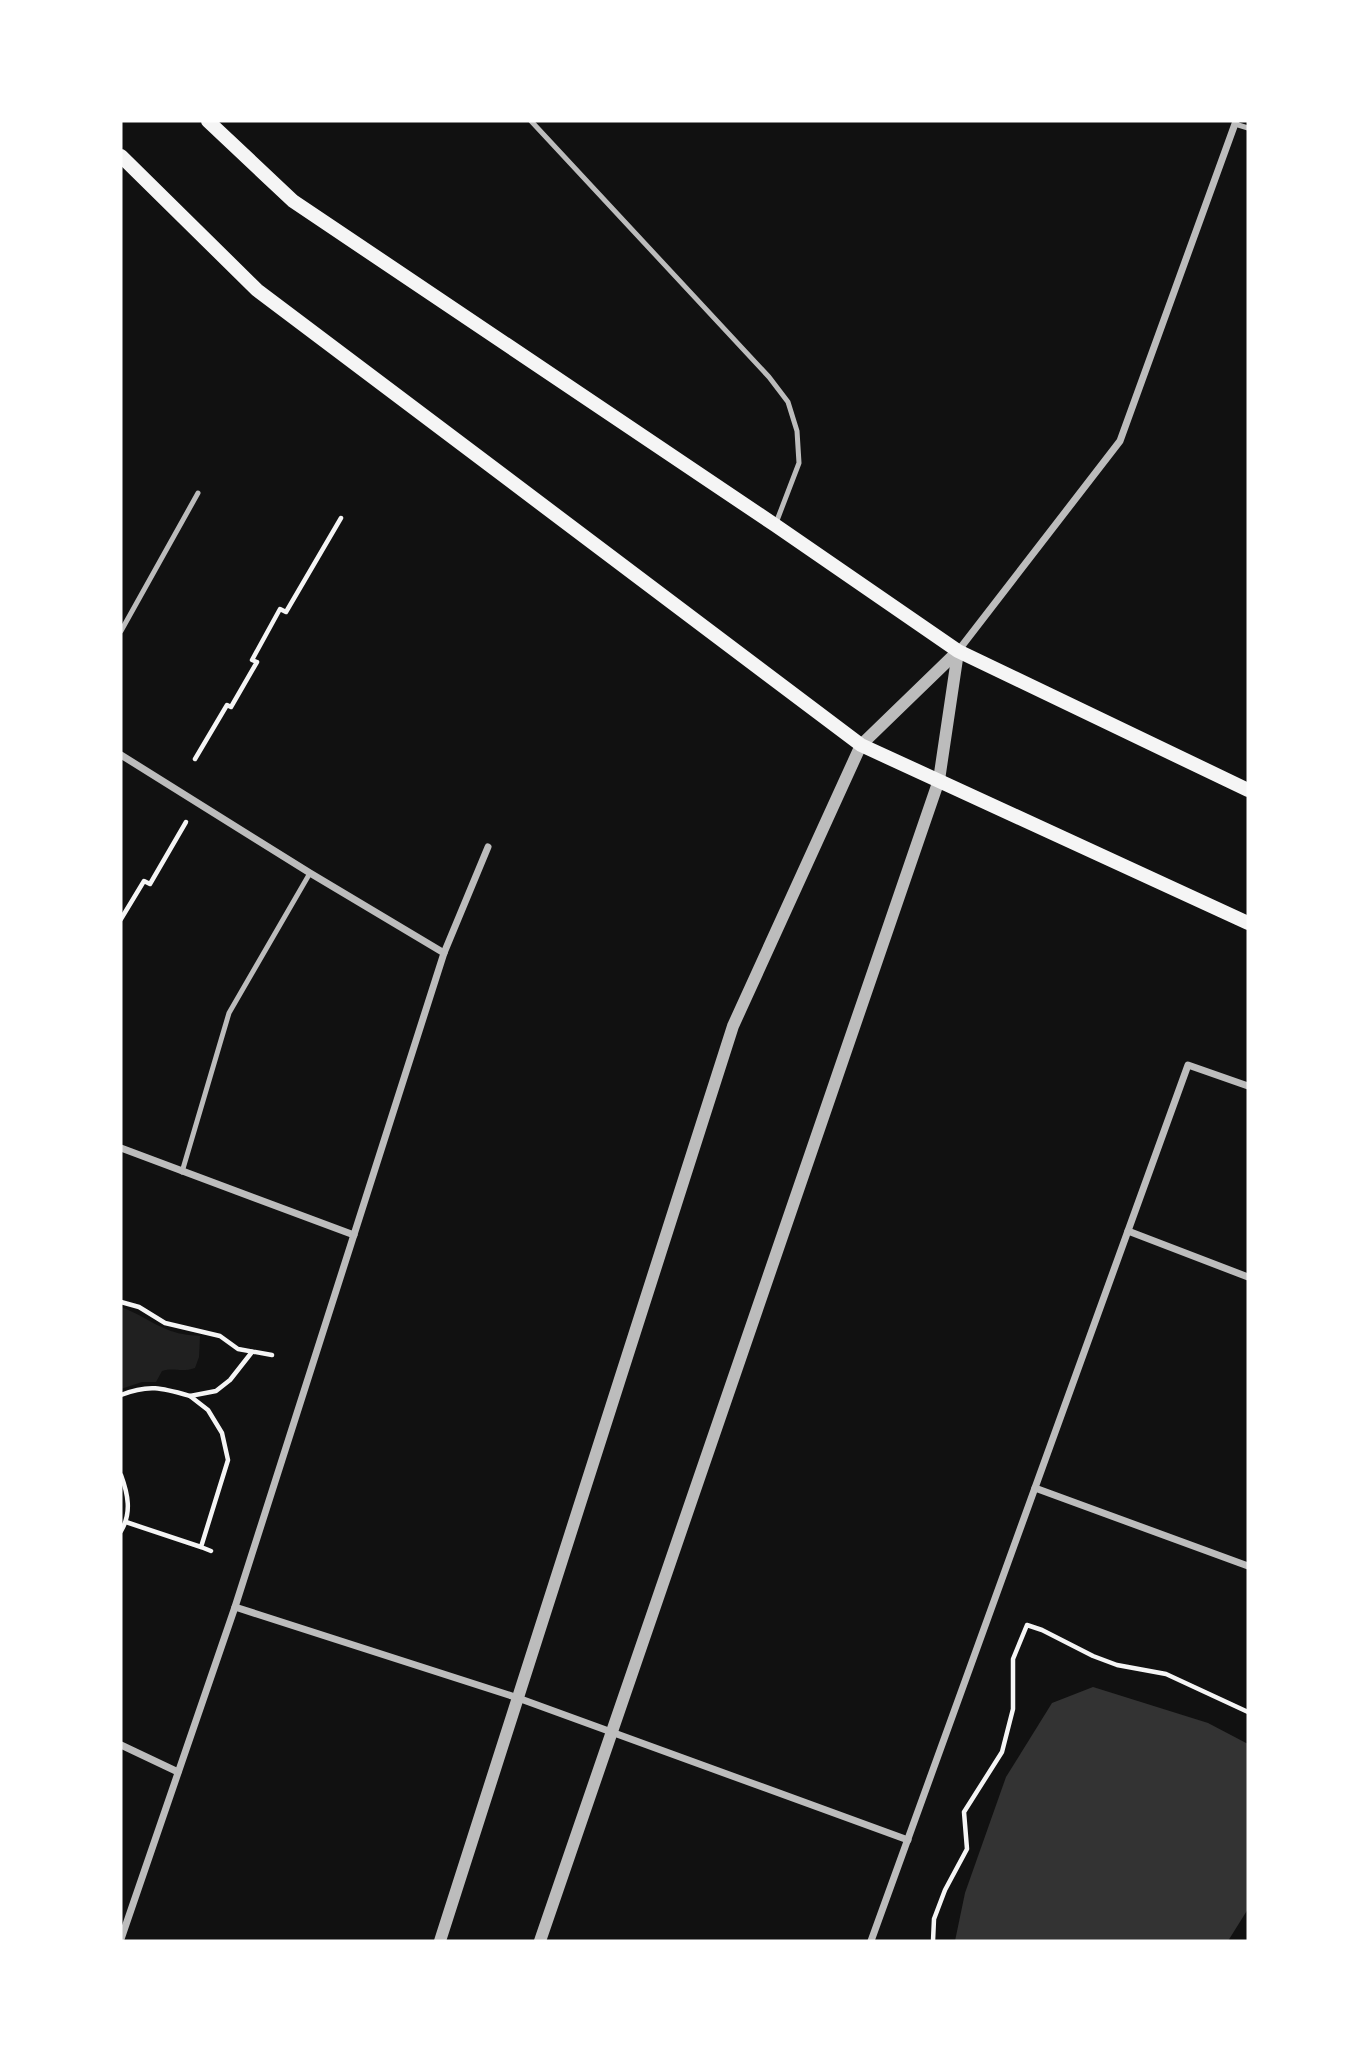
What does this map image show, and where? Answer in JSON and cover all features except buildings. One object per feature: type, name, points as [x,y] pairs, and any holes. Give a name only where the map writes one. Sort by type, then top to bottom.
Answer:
[{"type":"main road","points":[[208,121],[293,201],[958,651],[1248,790]]},
{"type":"main road","points":[[121,156],[257,290],[861,745],[1248,923]]},
{"type":"street","points":[[440,1941],[733,1026],[861,745],[958,651],[1120,441],[1236,122]]},
{"type":"street","points":[[540,1941],[939,780],[958,651]]},
{"type":"street","points":[[121,755],[444,953]]},
{"type":"street","points":[[121,1939],[234,1607],[444,953],[488,847]]},
{"type":"street","points":[[871,1941],[1188,1065],[1248,1086]]},
{"type":"street","points":[[121,1148],[354,1235]]},
{"type":"street","points":[[1128,1231],[1248,1277]]},
{"type":"street","points":[[1035,1488],[1248,1566]]},
{"type":"street","points":[[234,1607],[518,1698],[908,1840]]},
{"type":"street","points":[[121,1745],[178,1772]]},
{"type":"lane","points":[[531,121],[769,377],[788,402],[797,431],[799,463],[775,525]]},
{"type":"lane","points":[[1236,122],[1248,128]]},
{"type":"lane","points":[[121,631],[198,493]]},
{"type":"lane","points":[[182,1172],[229,1013],[310,873]]},
{"type":"path","points":[[195,759],[228,705],[231,707],[257,662],[252,660],[280,609],[286,612],[341,519]]},
{"type":"path","points":[[121,919],[144,881],[150,884],[197,803]]},
{"type":"path","points":[[121,1302],[139,1307],[165,1323],[220,1336],[238,1349],[272,1355]]},
{"type":"path","points":[[190,1396],[216,1391],[230,1380],[252,1352]]},
{"type":"path","points":[[121,1395],[136,1389],[160,1387],[190,1396],[208,1410],[222,1433],[228,1461],[201,1547]]},
{"type":"path","points":[[121,1475],[128,1495],[126,1522],[121,1531]]},
{"type":"path","points":[[126,1522],[211,1551]]},
{"type":"path","points":[[933,1941],[934,1919],[967,1849],[964,1812],[1002,1752],[1013,1709],[1013,1659],[1027,1625],[1117,1665],[1166,1674],[1248,1712]]},
{"type":"shaded area","points":[[121,1307],[170,1331],[200,1336],[199,1357],[195,1368],[162,1371],[156,1382],[142,1382],[121,1389]]},
{"type":"shaded area","points":[[1093,1687],[1208,1723],[1248,1744],[1248,1909],[1228,1941],[955,1941],[965,1893],[1006,1777],[1052,1703]]}]
